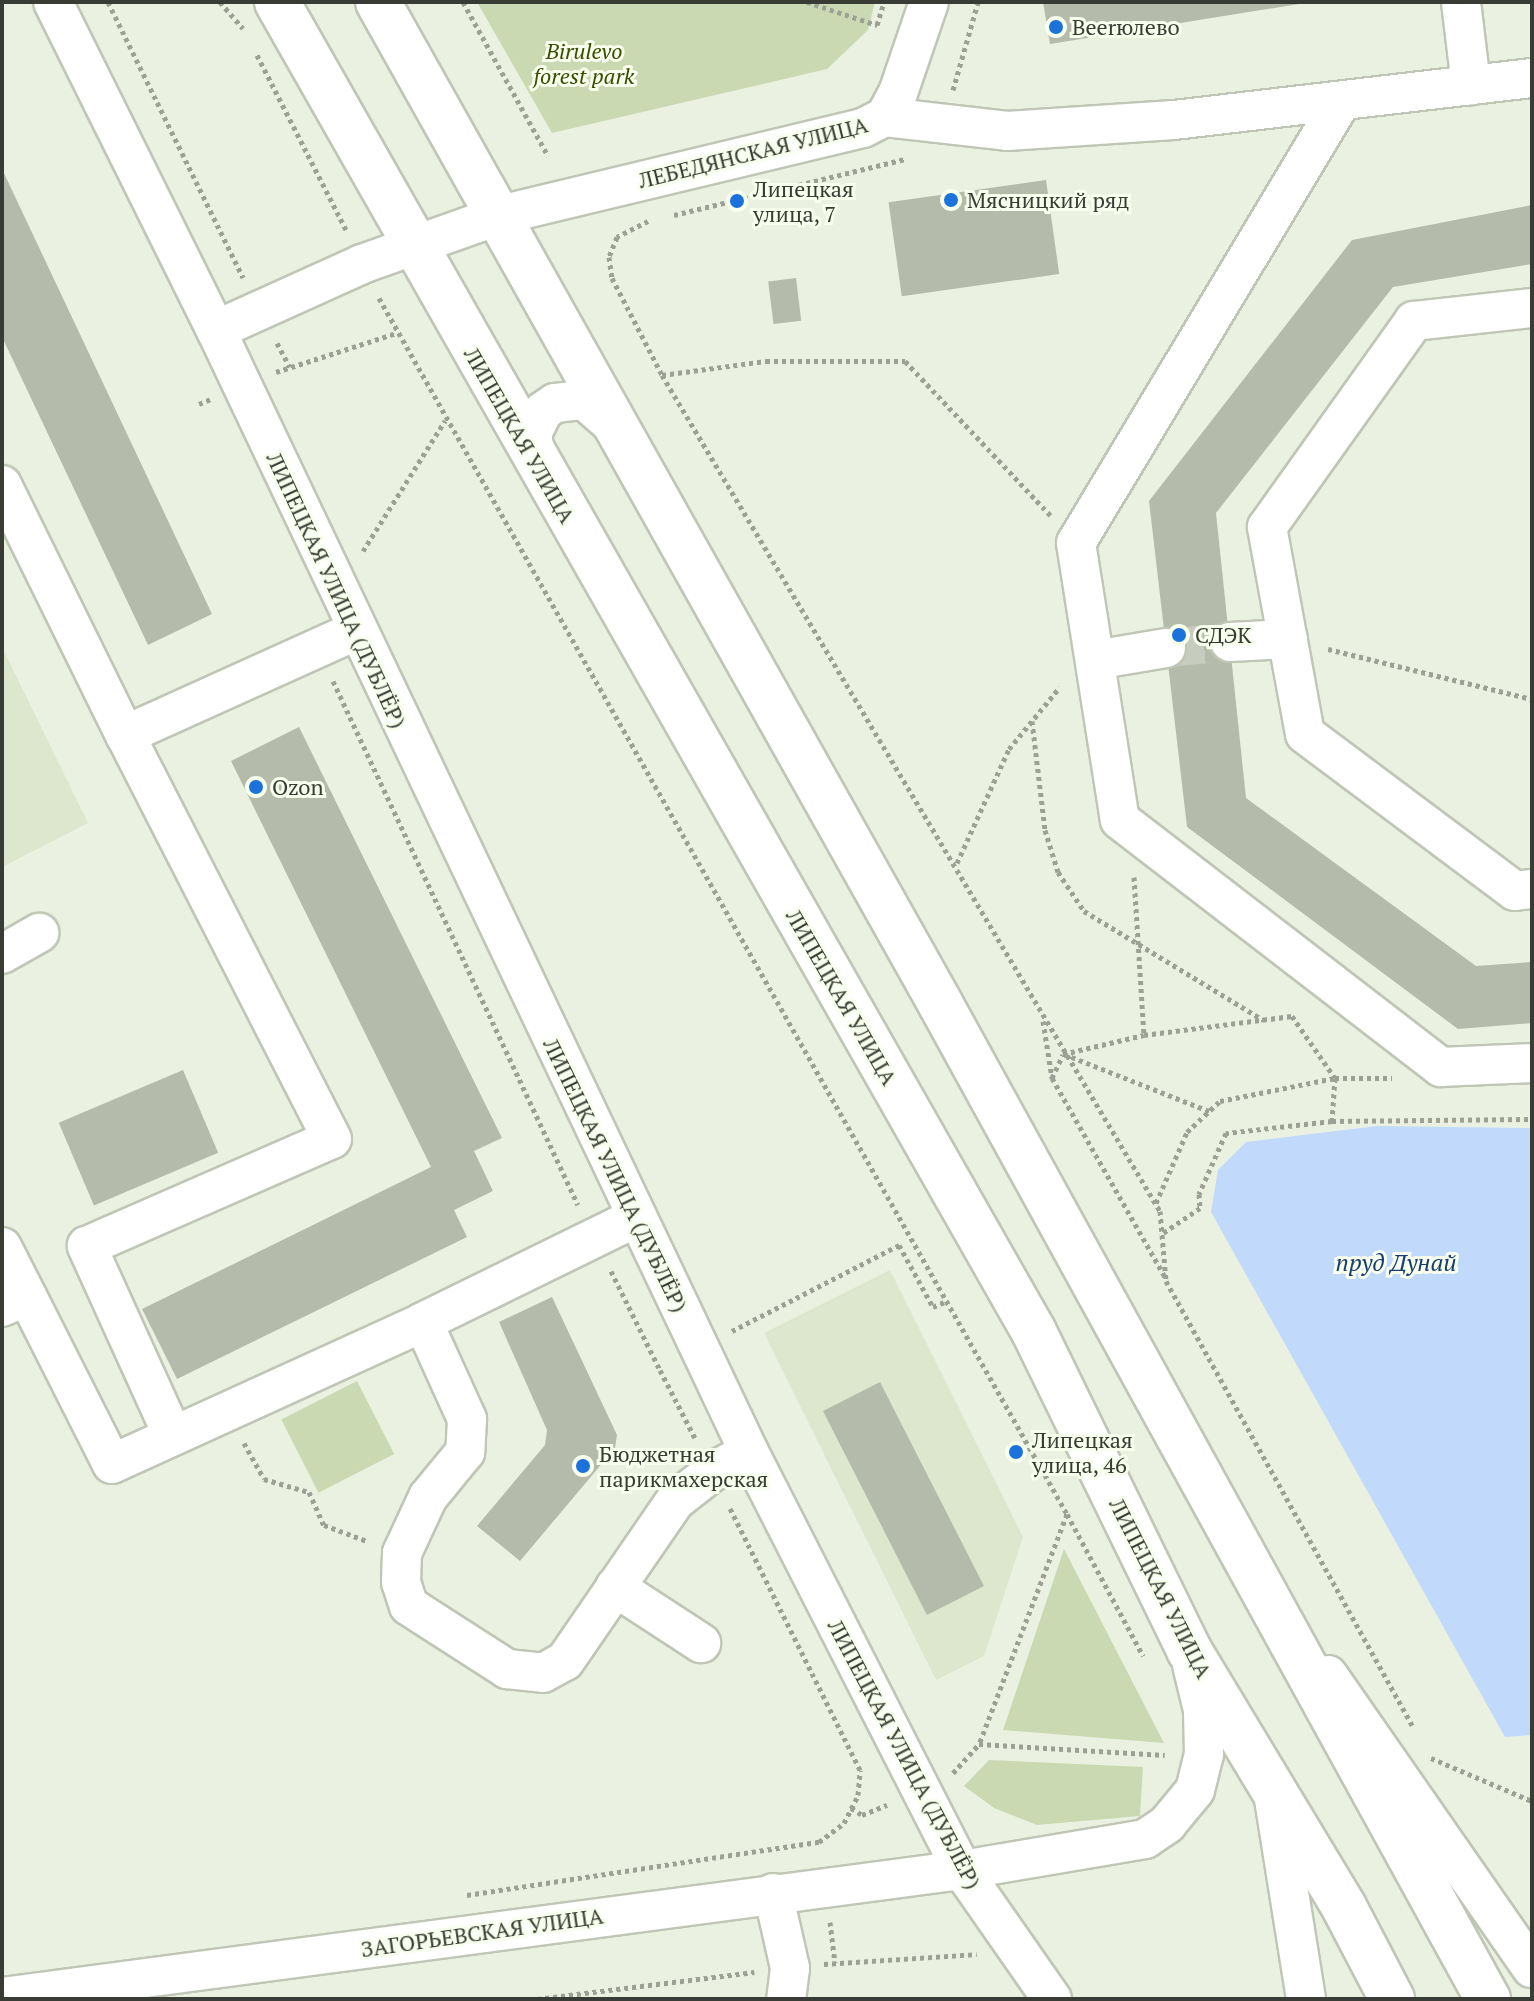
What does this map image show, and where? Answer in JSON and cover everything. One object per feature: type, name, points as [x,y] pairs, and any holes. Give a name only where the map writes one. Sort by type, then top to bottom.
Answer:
[{"type":"main road","name":"ЛИПЕЦКАЯ УЛИЦА","points":[[277,2],[1034,1332],[1189,1650],[1392,1999]]},
{"type":"main road","points":[[378,2],[500,215],[610,423],[941,1005],[1488,1999]]},
{"type":"street","name":"ЛИПЕЦКАЯ УЛИЦА (ДУБЛЁР)","points":[[53,2],[216,330],[355,631],[749,1452],[962,1870],[1052,1999]]},
{"type":"street","name":"ЛЕБЕДЯНСКАЯ УЛИЦА","points":[[414,244],[500,215],[800,145],[885,117],[898,93],[929,2]]},
{"type":"street","points":[[1461,2],[1471,85]]},
{"type":"street","points":[[885,117],[1007,131],[1341,102],[1532,78]]},
{"type":"street","points":[[1341,102],[1076,543],[1120,820],[1441,1067],[1532,1063]]},
{"type":"street","points":[[216,330],[414,244]]},
{"type":"street","points":[[1532,308],[1414,321],[1267,527],[1305,734],[1515,891],[1532,889]]},
{"type":"street","points":[[537,463],[532,434],[543,411],[555,403],[584,400],[610,423]]},
{"type":"street","points":[[2,485],[125,735],[332,1139],[87,1246],[173,1436]]},
{"type":"street","points":[[125,735],[355,631]]},
{"type":"street","points":[[1230,642],[1288,639]]},
{"type":"street","points":[[1094,652],[1166,648]]},
{"type":"street","points":[[2,954],[39,933]]},
{"type":"street","points":[[2,1247],[15,1302],[112,1464],[423,1322],[637,1217]]},
{"type":"street","points":[[423,1322],[467,1419],[465,1452],[428,1497],[402,1553],[401,1582],[409,1606],[507,1669],[543,1673],[565,1661],[675,1501],[712,1472],[749,1452]]},
{"type":"street","points":[[1251,1570],[1440,1829],[1532,1968]]},
{"type":"street","points":[[615,1587],[701,1643]]},
{"type":"street","name":"ЗАГОРЬЕВСКАЯ УЛИЦА","points":[[2,1997],[962,1870],[1096,1850],[1145,1839],[1167,1824],[1195,1790],[1204,1755],[1203,1710],[1189,1650]]},
{"type":"street","points":[[1272,1789],[1306,1999]]},
{"type":"street","points":[[773,1893],[790,1968],[786,1999]]},
{"type":"path","points":[[108,2],[290,367]]},
{"type":"path","points":[[220,2],[242,27],[397,333],[445,420],[1067,1514],[1145,1659]]},
{"type":"path","points":[[463,2],[548,156]]},
{"type":"path","points":[[807,2],[877,25],[884,2]]},
{"type":"path","points":[[609,257],[612,278],[662,375],[956,864],[1063,1054],[1156,1204],[1166,1281]]},
{"type":"path","points":[[199,404],[290,367],[397,333]]},
{"type":"path","points":[[662,375],[766,361],[905,361],[1076,543]]},
{"type":"path","points":[[326,569],[363,552],[445,420]]},
{"type":"path","points":[[1288,639],[1532,699]]},
{"type":"path","points":[[956,864],[1009,749],[1094,652]]},
{"type":"path","points":[[1032,721],[1045,830],[1058,872],[1084,911],[1263,1020]]},
{"type":"path","points":[[1130,827],[1144,1035]]},
{"type":"path","points":[[1063,1054],[1144,1035],[1292,1016],[1335,1078],[1332,1121]]},
{"type":"path","points":[[1042,1017],[1052,1078],[1415,1731]]},
{"type":"path","points":[[1052,1078],[1063,1054]]},
{"type":"path","points":[[1063,1054],[1209,1111]]},
{"type":"path","points":[[1156,1204],[1187,1132],[1220,1101],[1335,1078]]},
{"type":"path","points":[[1160,1235],[1200,1208],[1199,1194],[1226,1133],[1332,1121],[1532,1119]]},
{"type":"path","points":[[829,1280],[899,1245],[933,1307],[944,1302]]},
{"type":"path","points":[[458,1896],[819,1842],[844,1823],[858,1795],[860,1770],[660,1370]]},
{"type":"path","points":[[226,1411],[264,1479],[309,1492],[324,1525],[402,1553]]},
{"type":"path","points":[[1067,1514],[979,1744],[1169,1756]]},
{"type":"path","points":[[1423,1744],[1437,1770]]},
{"type":"path","points":[[1430,1758],[1532,1801]]},
{"type":"shaded area","points":[[2,647],[88,823],[2,867]]},
{"type":"shaded area","points":[[890,1270],[1023,1537],[984,1656],[936,1680],[764,1333]]},
{"type":"green space","name":"Birulevo forest park","points":[[477,2],[875,2],[868,30],[827,69],[552,133]]},
{"type":"green space","points":[[357,1381],[394,1454],[318,1493],[281,1420]]},
{"type":"green space","points":[[1064,1549],[1164,1743],[1003,1730]]},
{"type":"green space","points":[[989,1760],[1143,1767],[1140,1816],[1037,1825],[994,1808],[964,1786]]},
{"type":"water","name":"пруд Дунай","points":[[1377,1126],[1532,1128],[1532,1735],[1505,1737],[1211,1212],[1218,1170],[1246,1142]]},
{"type":"building","points":[[1043,2],[1299,2],[1299,4],[1050,44]]},
{"type":"building","points":[[2,169],[212,614],[148,645],[2,337]]},
{"type":"building","points":[[1046,180],[1059,274],[902,296],[889,202]]},
{"type":"building","points":[[1532,205],[1532,264],[1393,287],[1216,513],[1246,798],[1476,966],[1532,962],[1532,1023],[1458,1029],[1187,827],[1149,501],[1352,240]]},
{"type":"building","points":[[796,278],[801,321],[773,324],[768,281]]},
{"type":"building","points":[[299,727],[502,1138],[474,1151],[493,1191],[454,1210],[467,1237],[177,1379],[142,1309],[431,1167],[231,761]]},
{"type":"building","points":[[183,1070],[218,1153],[94,1206],[59,1123]]},
{"type":"building","points":[[552,1297],[617,1435],[615,1448],[520,1561],[477,1526],[545,1445],[547,1430],[499,1322]]},
{"type":"building","points":[[880,1382],[984,1586],[927,1615],[823,1411]]},
{"type":"tunnel","points":[[1166,648],[1230,642]]},
{"type":"place","name":"Beerюлево","points":[[1056,27]]},
{"type":"place","name":"Мясницкий ряд","points":[[951,200]]},
{"type":"place","name":"Липецкая улица, 7","points":[[737,201]]},
{"type":"place","name":"СДЭК","points":[[1179,635]]},
{"type":"place","name":"Ozon","points":[[256,787]]},
{"type":"place","name":"Липецкая улица, 46","points":[[1016,1452]]},
{"type":"place","name":"Бюджетная парикмахерская","points":[[583,1466]]}]
